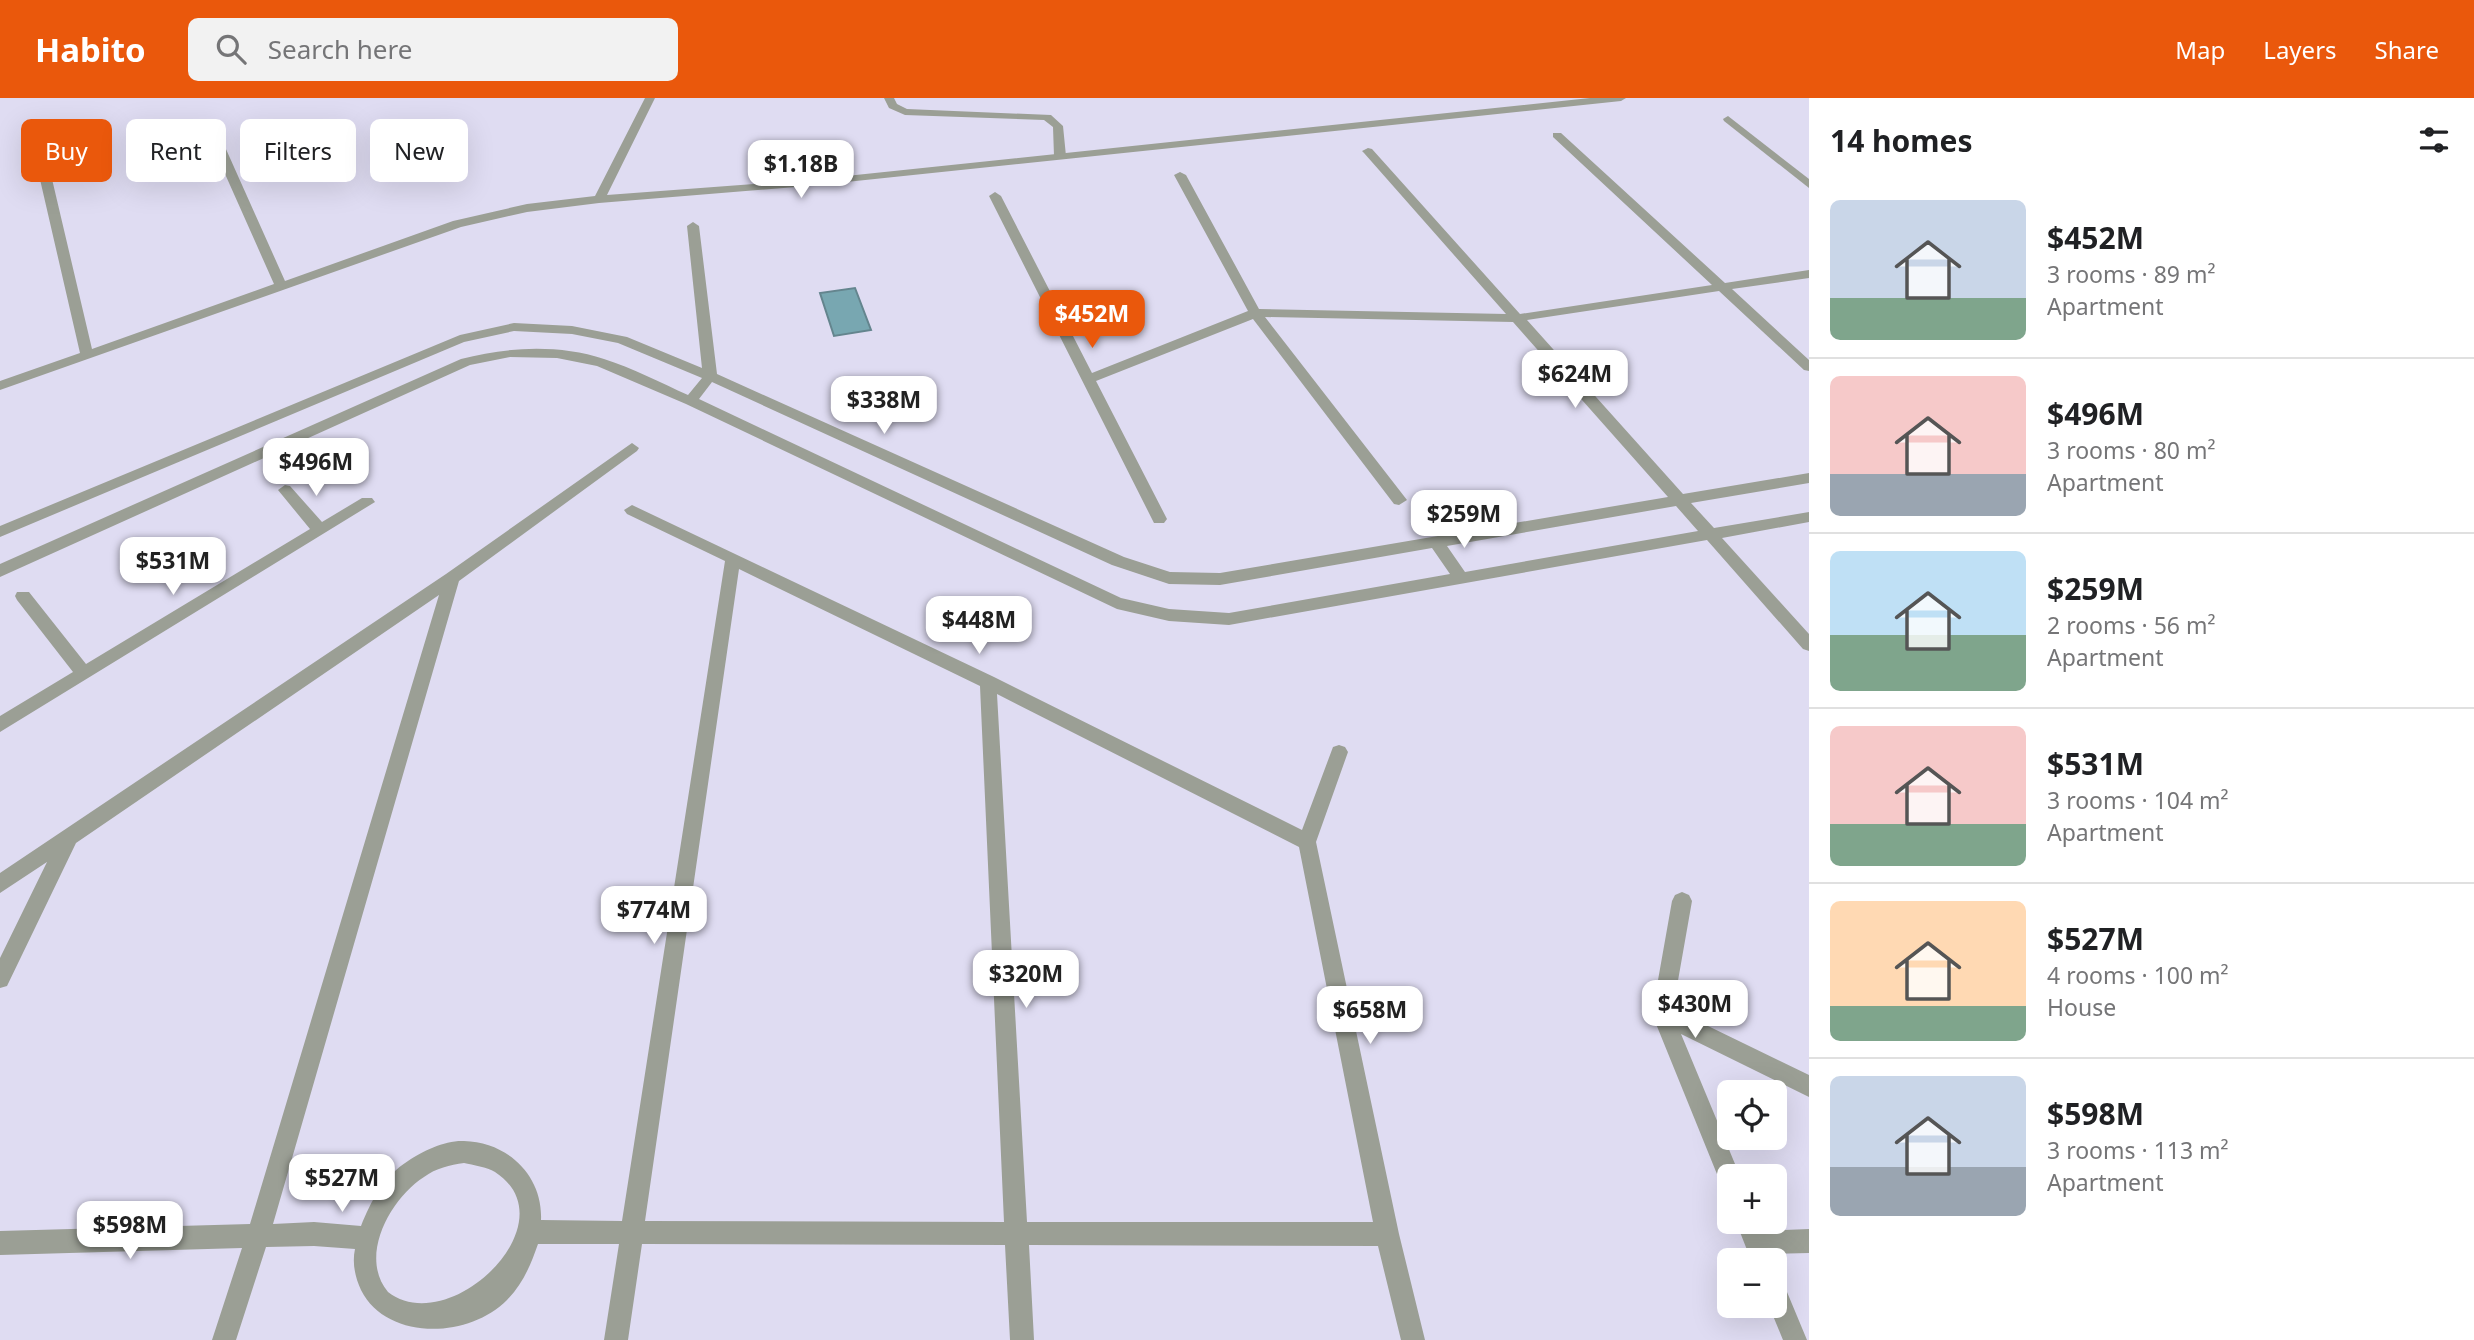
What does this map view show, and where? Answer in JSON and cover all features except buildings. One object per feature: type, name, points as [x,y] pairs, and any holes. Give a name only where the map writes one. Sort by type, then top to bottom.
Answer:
[{"type":"street","points":[[599,199],[650,98]]},
{"type":"street","points":[[889,98],[893,106],[905,112],[1047,117],[1058,126],[1060,156]]},
{"type":"street","points":[[0,386],[457,224],[527,208],[599,199],[808,183],[1621,98]]},
{"type":"street","points":[[1728,118],[1809,185]]},
{"type":"street","points":[[1557,135],[1809,367]]},
{"type":"street","points":[[1368,151],[1809,645]]},
{"type":"street","points":[[226,162],[281,285]]},
{"type":"street","points":[[1180,175],[1255,313],[1399,500]]},
{"type":"street","points":[[47,182],[87,354]]},
{"type":"street","points":[[995,197],[1159,519]]},
{"type":"street","points":[[691,401],[710,376],[693,226]]},
{"type":"street","points":[[1087,380],[1255,313],[1517,318],[1809,274]]},
{"type":"street","points":[[0,532],[460,339],[514,327],[572,330],[622,340],[710,376],[1118,561],[1169,578],[1220,579],[1809,478]]},
{"type":"street","points":[[460,339],[466,362]]},
{"type":"street","points":[[0,571],[466,362],[510,353],[557,354],[600,362],[691,401],[1118,603],[1169,615],[1229,619],[1809,517]]},
{"type":"street","points":[[0,884],[452,578],[632,447]]},
{"type":"street","points":[[285,490],[320,530]]},
{"type":"street","points":[[0,725],[367,502]]},
{"type":"street","points":[[632,510],[988,682],[1307,842]]},
{"type":"street","points":[[1436,542],[1461,578]]},
{"type":"street","points":[[616,1340],[733,558]]},
{"type":"street","points":[[224,1340],[258,1235],[452,578]]},
{"type":"street","points":[[23,596],[83,673]]},
{"type":"street","points":[[988,682],[1022,1340]]},
{"type":"street","points":[[1339,752],[1307,842],[1387,1234],[1413,1340]]},
{"type":"street","points":[[0,979],[69,838]]},
{"type":"street","points":[[1682,901],[1662,1014],[1724,1164]]},
{"type":"street","points":[[1662,1014],[1809,1086]]},
{"type":"street","points":[[464,1152],[484,1154],[501,1161],[516,1174],[526,1189],[531,1210],[530,1232],[523,1259],[508,1284],[486,1305],[431,1332],[392,1315],[378,1300],[368,1283],[365,1261],[367,1238],[375,1216],[387,1196],[403,1178],[422,1164],[443,1155],[464,1152]]},
{"type":"street","points":[[530,1232],[1387,1234]]},
{"type":"street","points":[[0,1243],[314,1234],[367,1238]]},
{"type":"street","points":[[1756,1241],[1809,1241]]},
{"type":"street","points":[[1786,1318],[1795,1340]]},
{"type":"shaded area","points":[[855,288],[871,330],[834,336],[820,293]]}]
